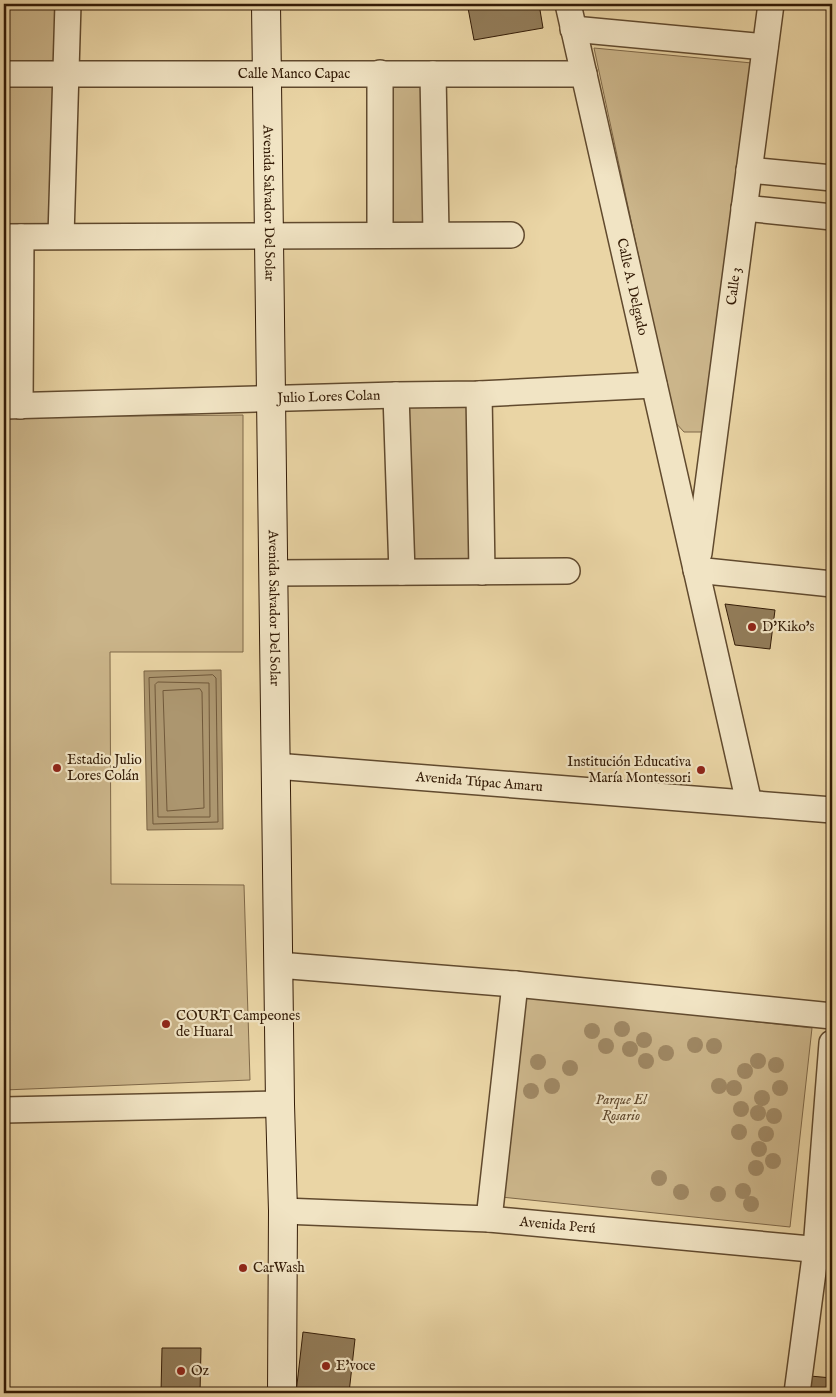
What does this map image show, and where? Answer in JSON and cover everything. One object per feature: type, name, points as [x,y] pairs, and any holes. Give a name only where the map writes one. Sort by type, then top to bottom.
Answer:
[{"type":"street","points":[[60,236],[68,4]]},
{"type":"street","name":"Avenida Salvador Del Solar","points":[[266,4],[275,766],[283,1211],[282,1393]]},
{"type":"street","name":"Calle A. Delgado","points":[[568,4],[749,803]]},
{"type":"street","name":"Calle 3","points":[[696,570],[771,4]]},
{"type":"street","points":[[573,29],[765,47]]},
{"type":"street","points":[[380,73],[380,234]]},
{"type":"street","name":"Calle Manco Capac","points":[[4,74],[584,74]]},
{"type":"street","points":[[433,74],[436,234]]},
{"type":"street","points":[[749,170],[832,178]]},
{"type":"street","points":[[744,208],[832,217]]},
{"type":"street","points":[[12,406],[12,237],[268,237],[380,234],[511,235]]},
{"type":"street","name":"Julio Lores Colan","points":[[12,406],[396,394],[479,394],[654,385]]},
{"type":"street","points":[[396,394],[402,572]]},
{"type":"street","points":[[479,394],[482,572]]},
{"type":"street","points":[[696,570],[832,584]]},
{"type":"street","points":[[273,573],[567,571]]},
{"type":"street","name":"Avenida Túpac Amaru","points":[[275,766],[832,810]]},
{"type":"street","points":[[278,965],[515,984],[832,1016]]},
{"type":"street","points":[[489,1219],[515,984]]},
{"type":"street","points":[[797,1393],[824,1250],[832,1044]]},
{"type":"street","points":[[4,1110],[280,1104]]},
{"type":"street","name":"Avenida Perú","points":[[283,1211],[489,1219],[824,1250]]},
{"type":"green space","points":[[4,4],[59,4],[55,230],[4,229]]},
{"type":"green space","points":[[594,48],[752,63],[709,419],[701,432],[684,432],[674,421]]},
{"type":"green space","points":[[384,78],[429,79],[432,230],[384,228]]},
{"type":"green space","points":[[404,402],[472,403],[475,565],[409,564]]},
{"type":"green space","name":"Estadio Julio Lores Colán","points":[[243,415],[243,652],[110,652],[111,884],[244,885],[250,1080],[4,1090],[4,417]]},
{"type":"green space","name":"Parque El Rosario","points":[[524,996],[812,1028],[790,1227],[501,1197]]},
{"type":"water","points":[[221,670],[223,829],[147,830],[144,671]]},
{"type":"building","points":[[493,4],[539,4],[543,28],[474,40],[468,8]]},
{"type":"building","name":"D'Kiko's","points":[[725,604],[775,610],[770,649],[735,645]]},
{"type":"building","name":"E'voce","points":[[303,1332],[355,1339],[349,1393],[296,1393]]},
{"type":"building","name":"Oz","points":[[162,1348],[201,1348],[200,1393],[161,1393]]},
{"type":"building","points":[[810,1376],[832,1378],[832,1393],[809,1393]]},
{"type":"place","name":"D'Kiko's","points":[[752,627]]},
{"type":"place","name":"Estadio Julio Lores Colán","points":[[57,768]]},
{"type":"place","name":"Institución Educativa María Montessori","points":[[701,770]]},
{"type":"place","name":"COURT Campeones de Huaral","points":[[166,1024]]},
{"type":"place","name":"CarWash","points":[[243,1268]]},
{"type":"place","name":"E'voce","points":[[326,1366]]},
{"type":"place","name":"Oz","points":[[181,1371]]}]
